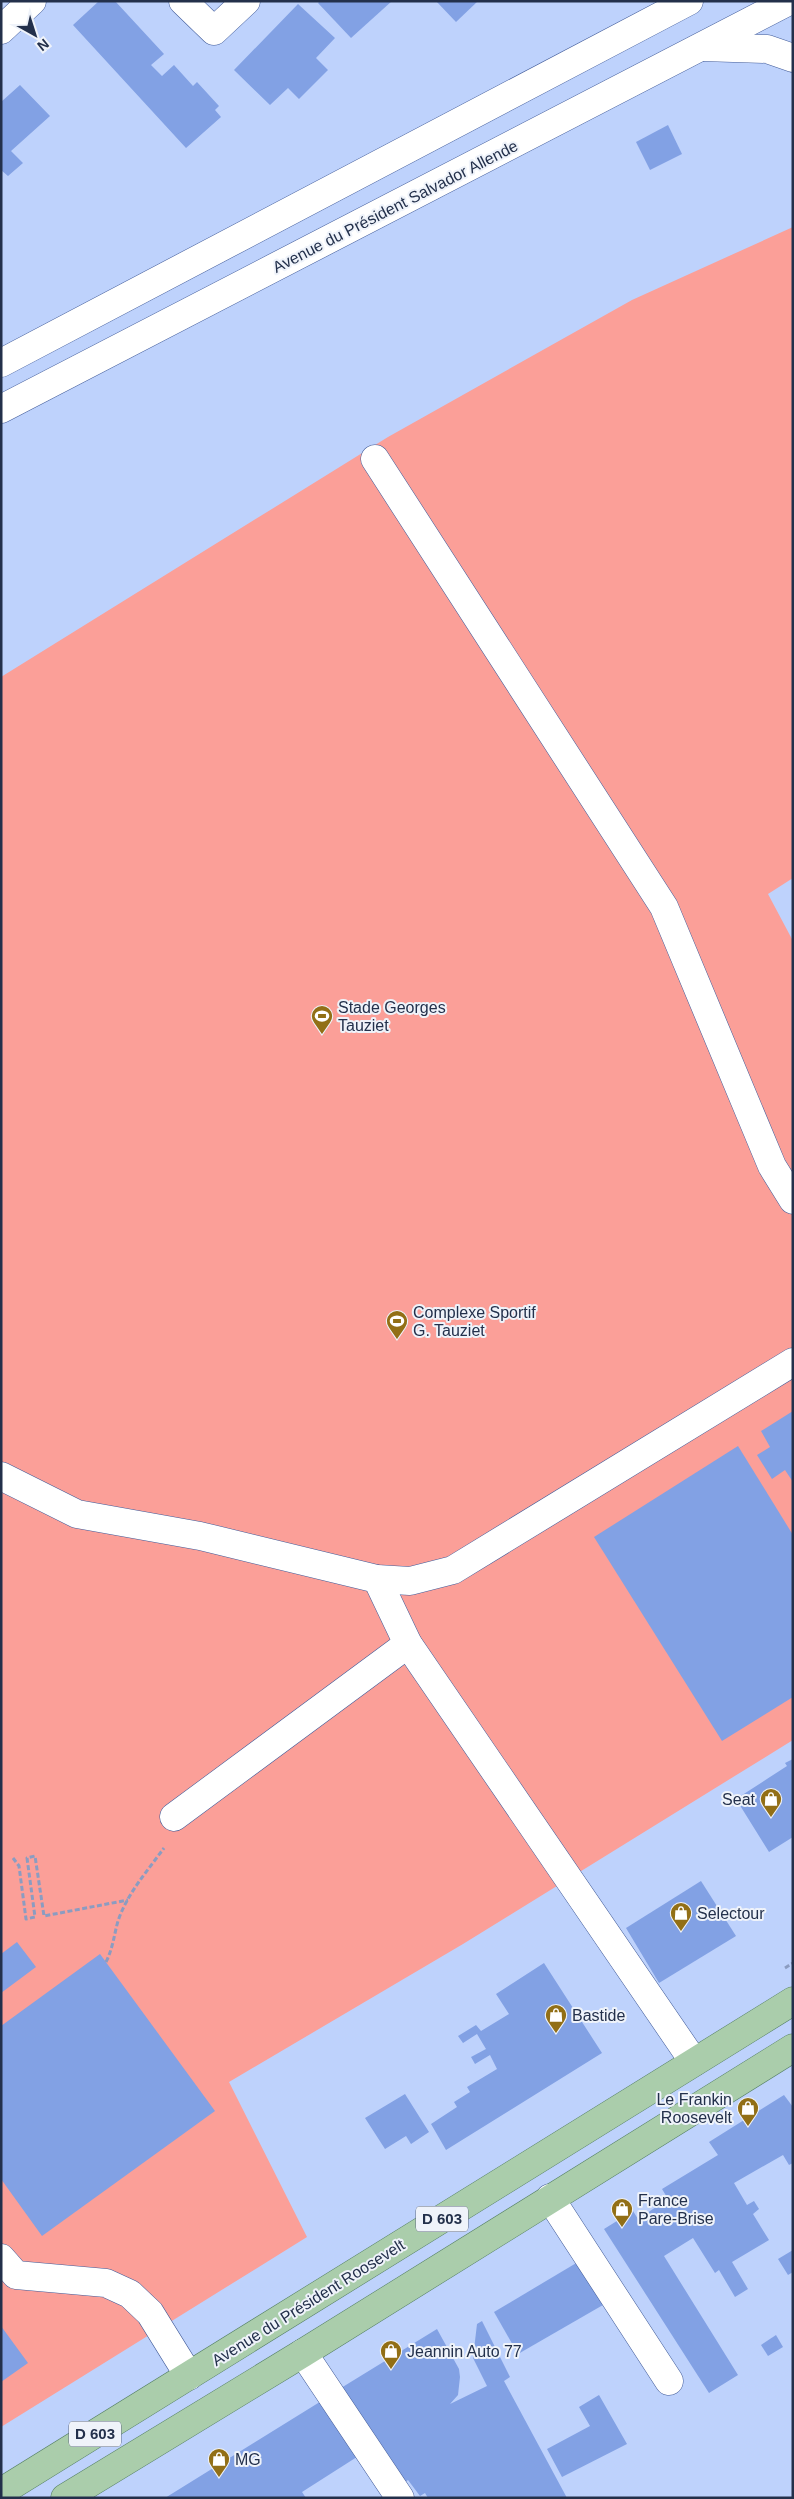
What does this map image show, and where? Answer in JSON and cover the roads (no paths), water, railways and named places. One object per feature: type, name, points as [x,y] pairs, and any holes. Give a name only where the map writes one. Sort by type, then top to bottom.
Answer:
[{"type":"main road","name":"Avenue du Président Roosevelt","points":[[1,2492],[793,2001]]},
{"type":"main road","name":"D 603","points":[[65,2498],[303,2353],[793,2048]]},
{"type":"street","points":[[1,30],[32,1]]},
{"type":"street","points":[[183,1],[214,31],[246,1]]},
{"type":"street","points":[[1,363],[690,1]]},
{"type":"street","name":"Avenue du Président Salvador Allende","points":[[1,409],[788,1]]},
{"type":"street","points":[[702,47],[767,49],[793,58]]},
{"type":"street","points":[[375,459],[664,907],[772,1166],[793,1200]]},
{"type":"street","points":[[1,1476],[77,1514],[200,1536],[377,1579],[410,1581],[452,1570],[793,1362]]},
{"type":"street","points":[[377,1579],[408,1644],[694,2062]]},
{"type":"street","points":[[174,1817],[408,1644]]},
{"type":"street","points":[[550,2198],[669,2381]]},
{"type":"street","points":[[6,2273],[106,2283],[130,2294],[150,2313],[189,2376]]},
{"type":"street","points":[[303,2353],[400,2498]]},
{"type":"place","name":"Stade Georges Tauziet","points":[[322,1035]]},
{"type":"place","name":"Complexe Sportif G. Tauziet","points":[[397,1340]]},
{"type":"place","name":"Seat","points":[[771,1818]]},
{"type":"place","name":"Selectour","points":[[681,1932]]},
{"type":"place","name":"Bastide","points":[[556,2034]]},
{"type":"place","name":"Le Frankin Roosevelt","points":[[748,2127]]},
{"type":"place","name":"France Pare-Brise","points":[[622,2228]]},
{"type":"place","name":"Jeannin Auto 77","points":[[391,2370]]},
{"type":"place","name":"MG","points":[[219,2478]]}]
